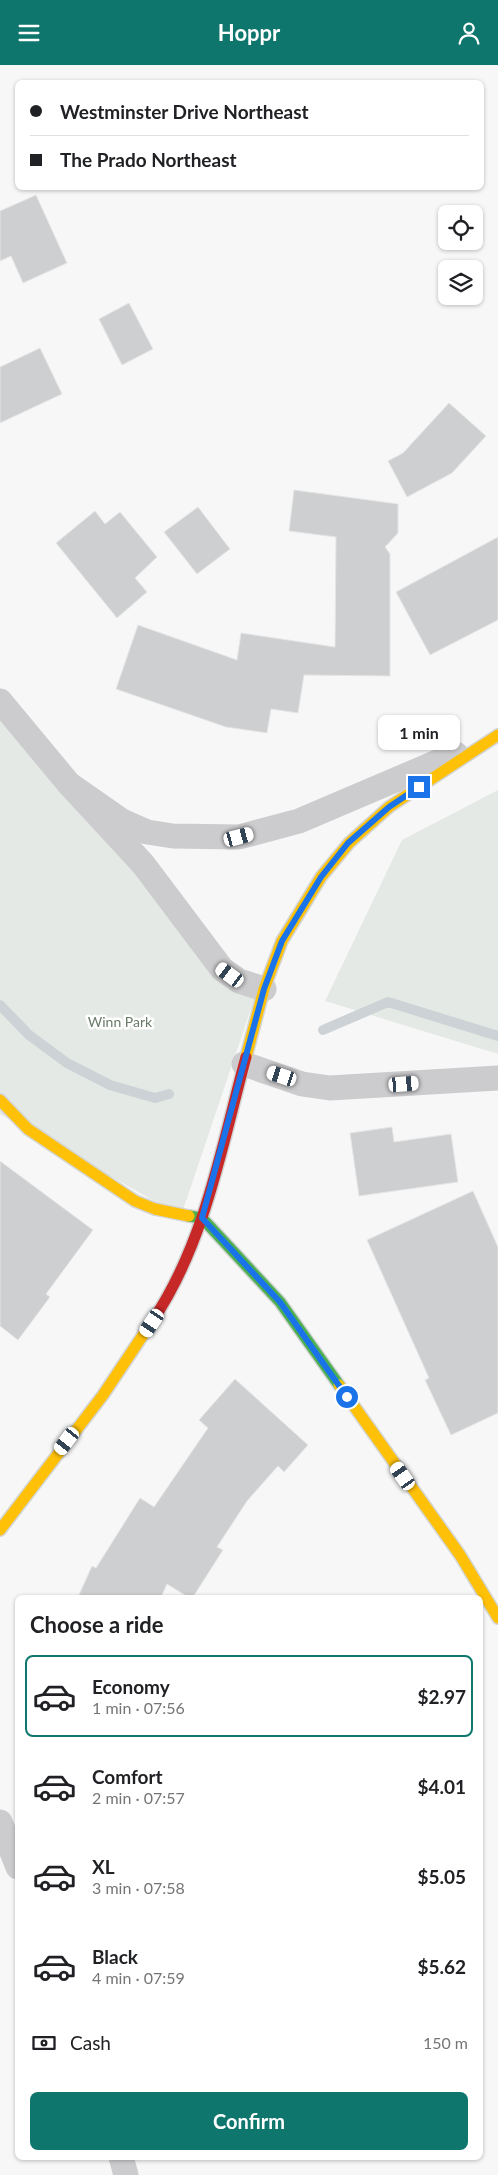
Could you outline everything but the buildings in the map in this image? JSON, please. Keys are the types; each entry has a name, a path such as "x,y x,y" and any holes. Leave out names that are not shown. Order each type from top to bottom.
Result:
{"street":[{"path":"0,701 69,784 143,864 222,969 239,981 264,989"},
{"path":"69,784 122,821 147,832 172,836 239,837 299,821 496,736"},
{"path":"0,1530 103,1395 171,1294 202,1218 264,989 282,941 321,877 348,843 389,807 496,736"},
{"path":"244,1064 302,1084 330,1089 498,1078"},
{"path":"0,1100 28,1129 135,1201 155,1209 202,1218 280,1302 460,1555 498,1617"},
{"path":"0,1822 15,1860"},
{"path":"122,2160 126,2175"}],"green space":[{"name":"Winn Park","path":"0,703 256,994 181,1216 0,1114"},
{"path":"498,790 498,1054 325,1001 402,840"}],"waterway":[{"path":"323,1030 388,1002 498,1036"},
{"path":"0,1005 29,1035 67,1063 110,1085 155,1098 169,1094"}],"traffic: fast":[{"path":"189,1216 202,1218 280,1302 339,1385"}],"traffic: slow":[{"path":"246,1057 264,989 282,941 321,877 349,843 389,807 498,735"},
{"path":"0,1100 28,1129 135,1201 155,1209 189,1216"},
{"path":"0,1530 103,1395 153,1320"},
{"path":"339,1385 460,1555 498,1618"}],"traffic: jam":[{"path":"153,1320 171,1290 199,1226 220,1159 246,1057"}],"route":[{"path":"347,1397 280,1302 202,1218 264,989 282,941 321,877 348,843 389,807 419,787"}]}
